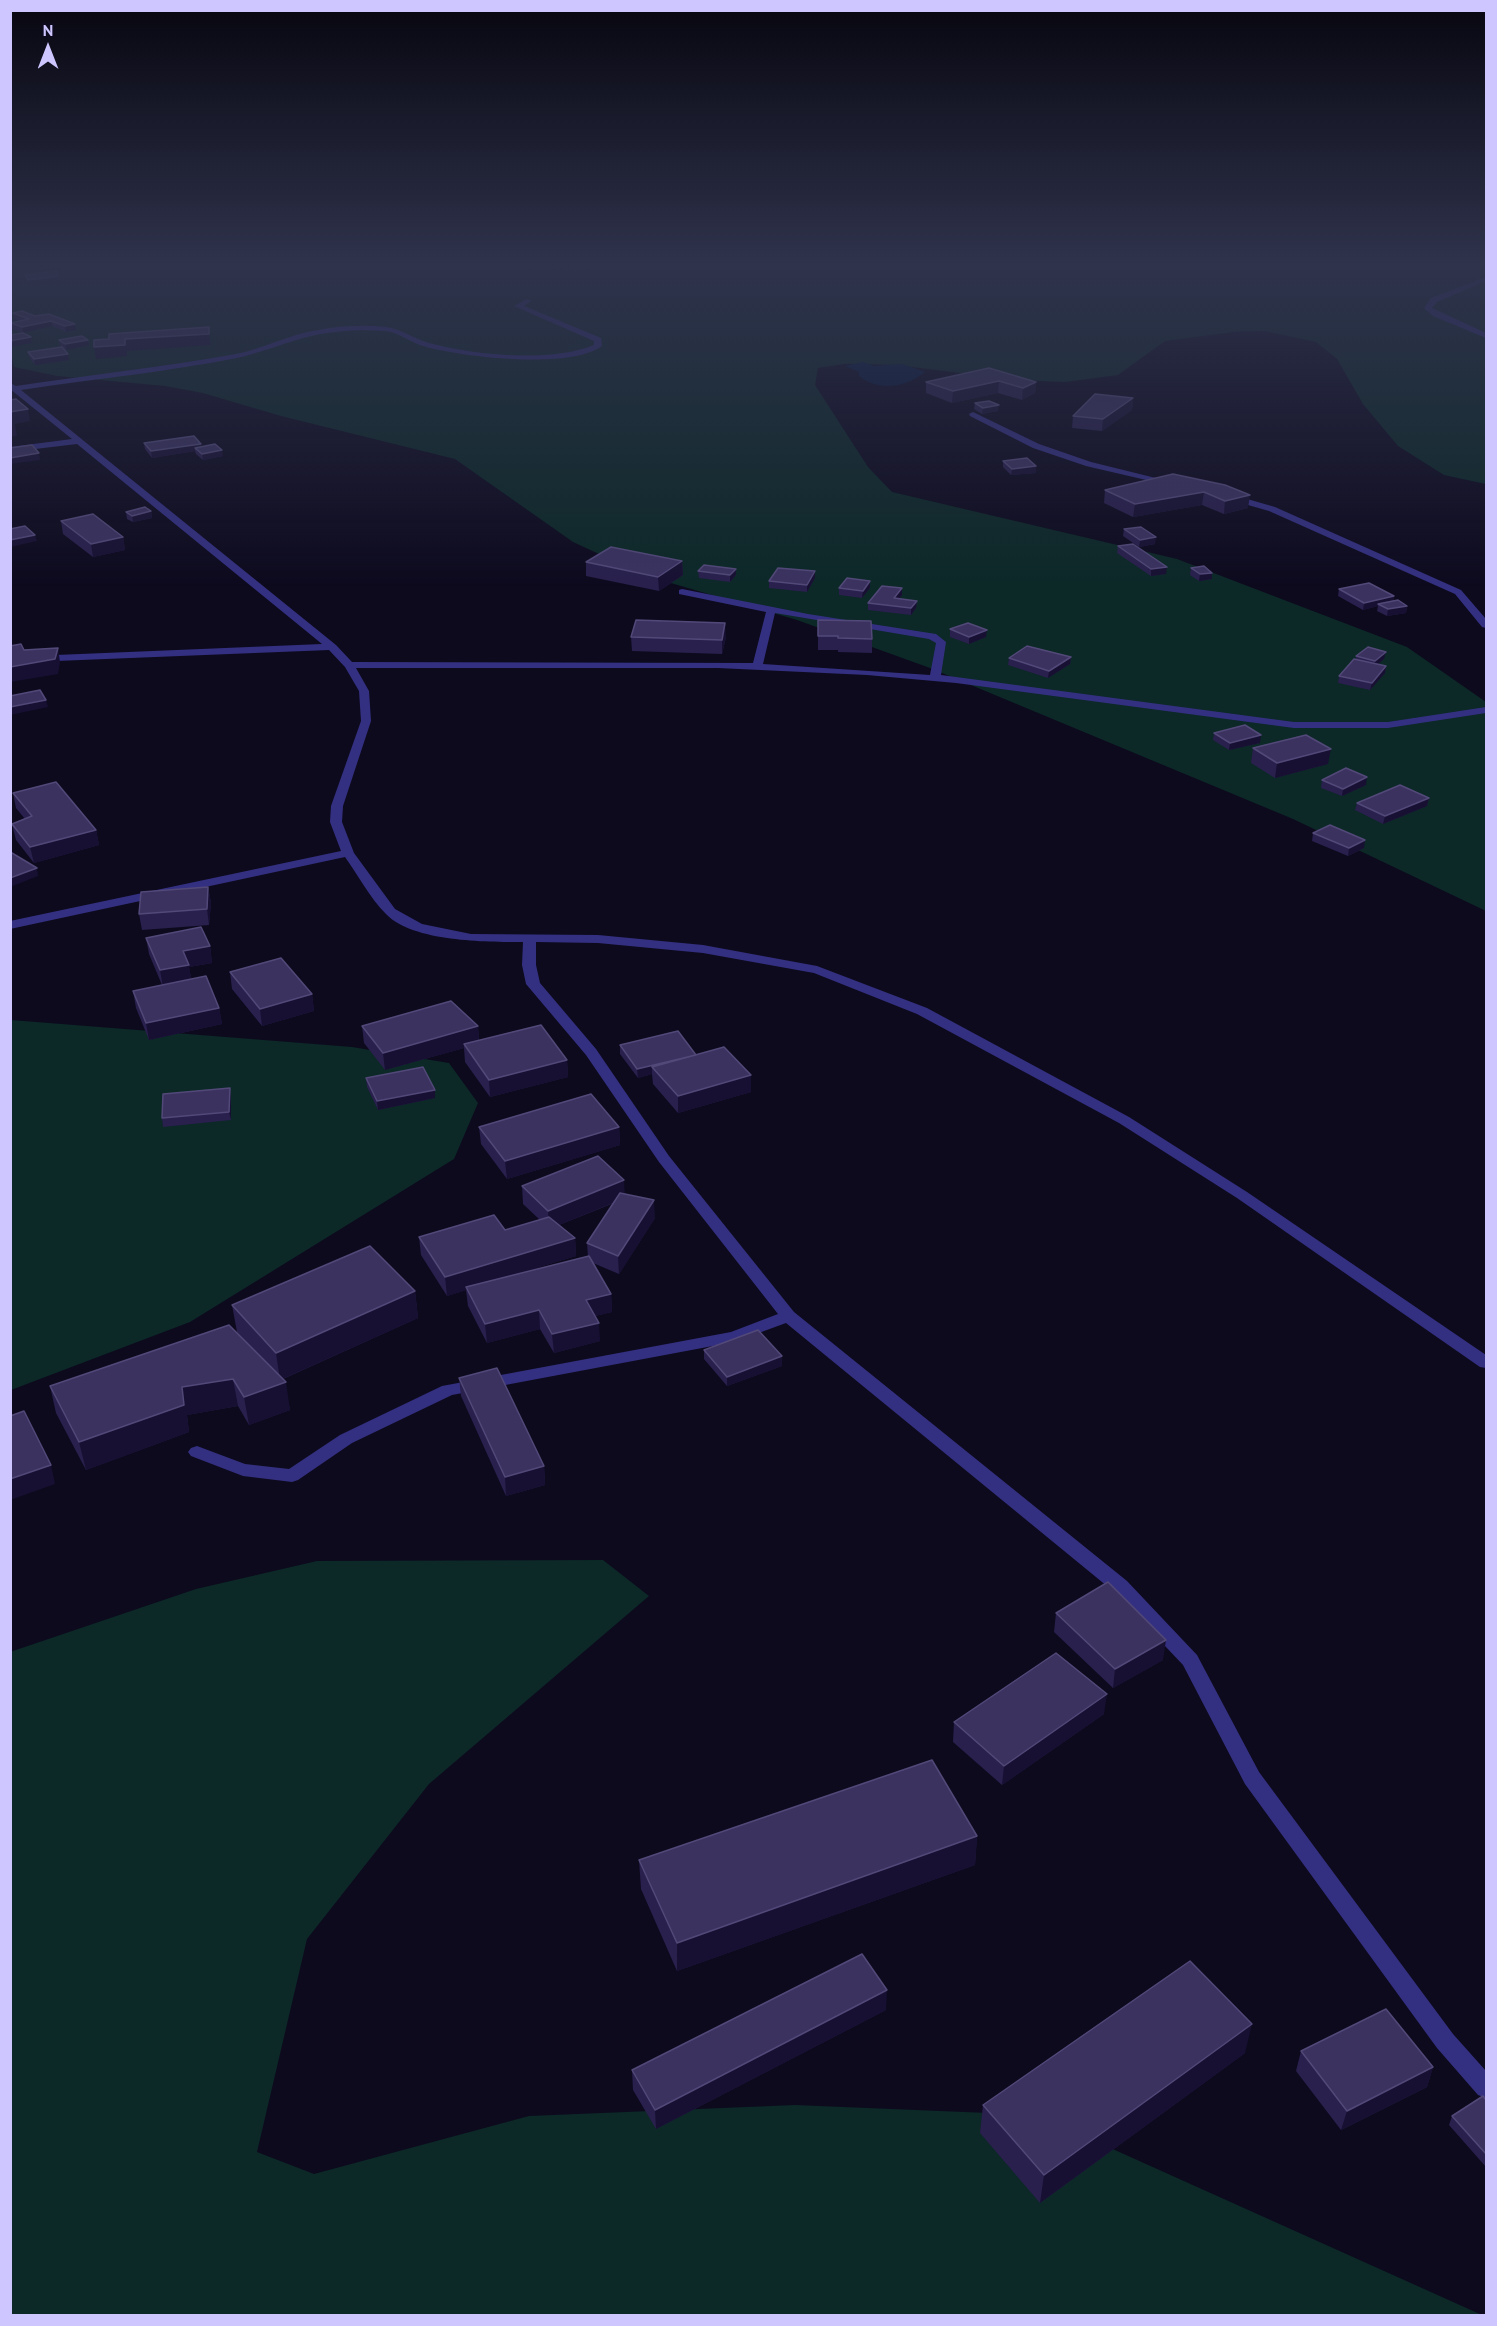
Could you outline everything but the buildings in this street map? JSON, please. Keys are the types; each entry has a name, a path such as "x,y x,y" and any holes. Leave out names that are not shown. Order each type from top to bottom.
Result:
{"street":[{"path":"13,387 125,372"},
{"path":"13,387 332,648 349,665 364,691 366,722 337,806 336,822 348,853 391,912 418,927 471,938 598,939 703,950 817,970 922,1011 1124,1120 1242,1195 1486,1364"},
{"path":"973,414 1036,446 1089,464 1181,484"},
{"path":"10,450 79,441"},
{"path":"1215,492 1272,509 1458,592 1486,626"},
{"path":"682,592 932,636 941,642 935,678"},
{"path":"757,666 771,609"},
{"path":"10,654 56,658 332,648"},
{"path":"349,665 757,666 935,678 1293,725 1388,725 1486,710"},
{"path":"10,925 348,853"},
{"path":"530,938 529,965 533,984 591,1052 664,1159 788,1316 1120,1586 1190,1660 1252,1778 1445,2041 1486,2087"},
{"path":"197,1452 243,1470 292,1476 345,1439 448,1390 734,1337 788,1316"}],"green space":[{"path":"36,372 817,372 815,385 868,467 892,492 1177,559 1407,647 1486,702 1486,911 1293,819 930,668 797,620 647,576 573,542 455,459 281,416 203,393 165,386 57,376"},
{"path":"949,372 1123,372 1118,375 1065,382 1018,380"},
{"path":"1344,372 1486,372 1486,484 1444,475 1398,446 1363,404"},
{"path":"11,1020 352,1047 449,1063 478,1103 454,1159 190,1322 11,1390"},
{"path":"603,1560 649,1596 429,1784 307,1939 257,2152 314,2174 529,2116 795,2105 1037,2115 1482,2315 11,2315 10,1652 196,1589 317,1561"}],"water":[{"path":"859,372 925,372 910,381 884,386 867,381 859,376"}]}
